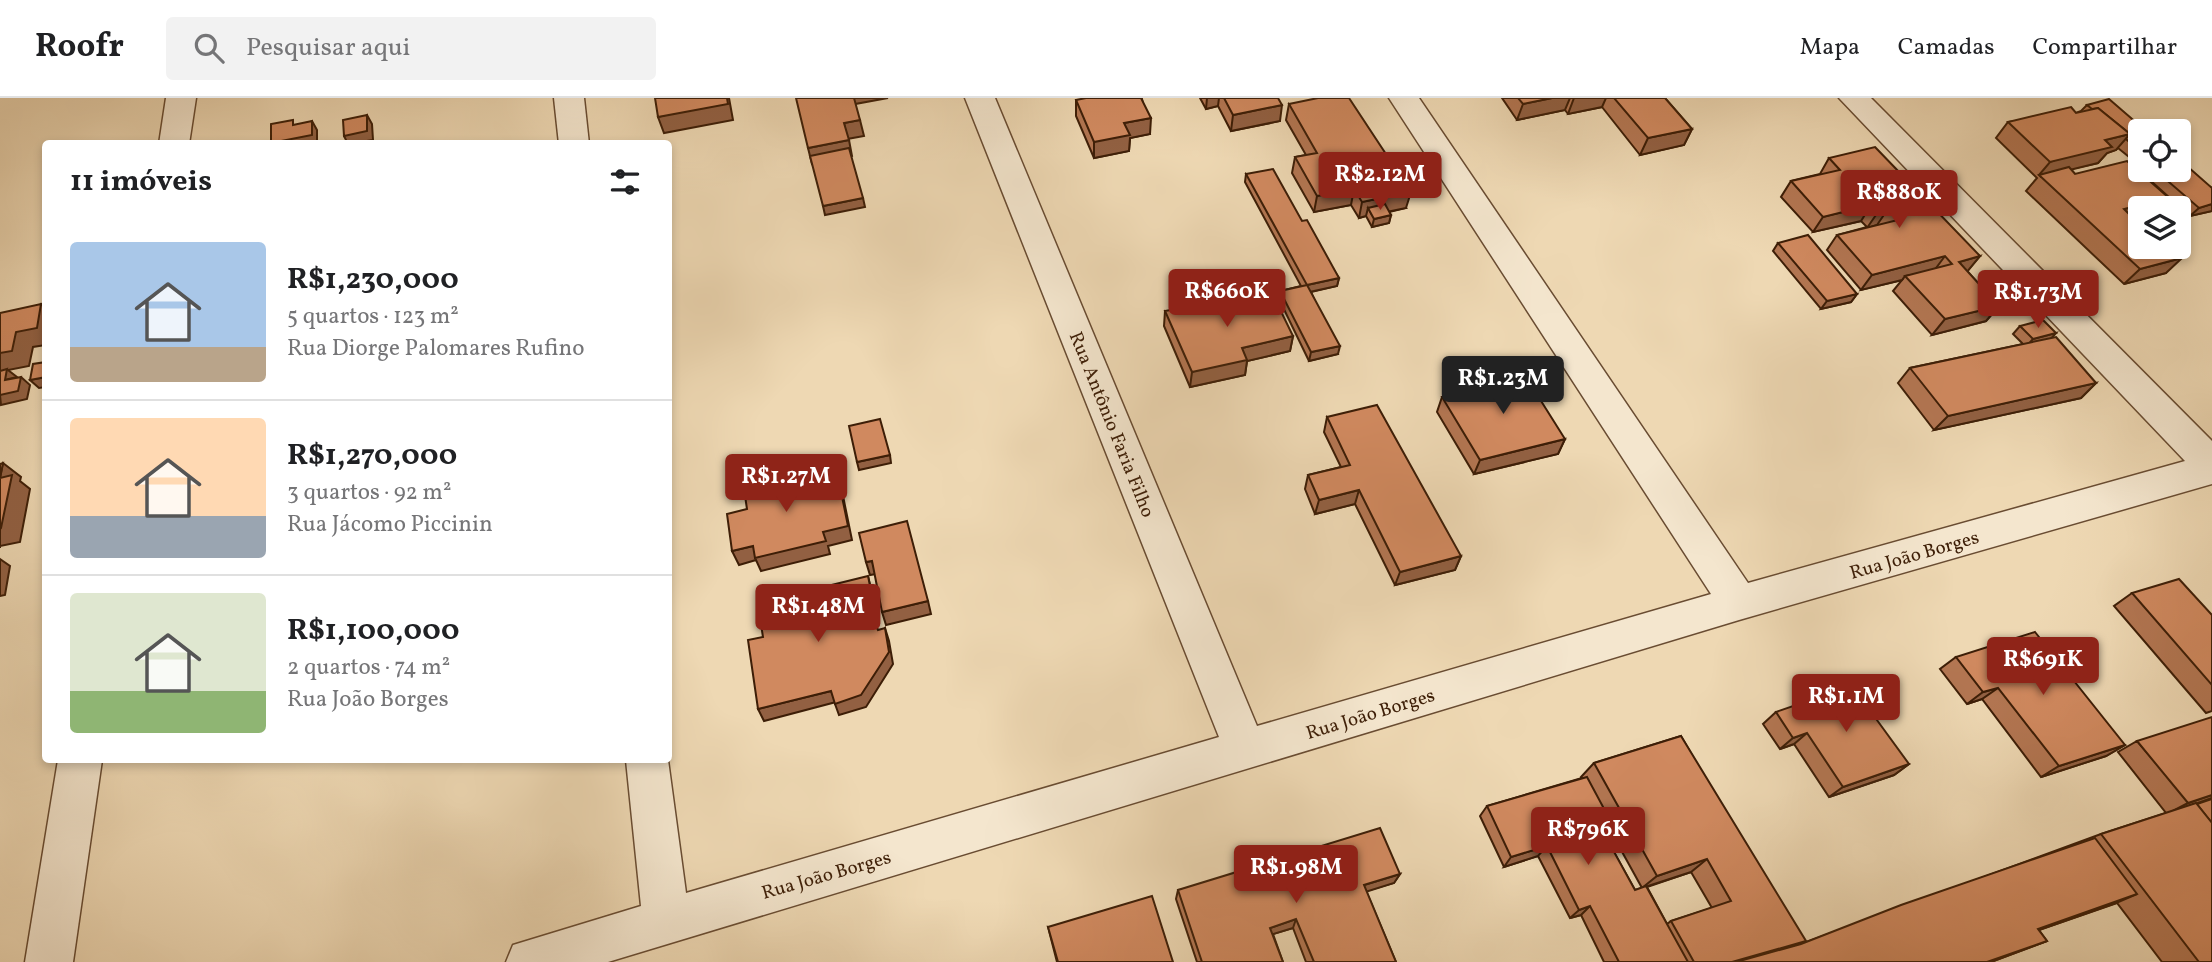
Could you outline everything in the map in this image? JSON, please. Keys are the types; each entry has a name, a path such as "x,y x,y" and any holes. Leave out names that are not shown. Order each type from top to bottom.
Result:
{"street":[{"path":"175,140 181,98"},
{"path":"569,98 574,140"},
{"name":"Rua Antônio Faria Filho","path":"980,98 1246,750"},
{"path":"1404,98 1739,603"},
{"path":"1854,98 2212,467"},
{"name":"Rua João Borges","path":"530,962 1739,603 2212,467"},
{"path":"49,962 80,763"},
{"path":"647,763 666,921"}],"building":[{"path":"655,98 727,98 728,104 658,117"},
{"path":"796,98 854,98 860,120 844,123 849,140 808,148"},
{"path":"1141,98 1151,118 1124,123 1130,135 1094,142 1076,100"},
{"path":"1224,98 1278,98 1282,105 1233,115"},
{"path":"1318,98 1349,98 1411,192 1362,202 1354,189 1317,196 1295,157 1317,153 1289,104"},
{"path":"1518,98 1552,98 1523,104"},
{"path":"1614,98 1665,98 1692,129 1648,138"},
{"path":"2109,99 2132,119 2128,119 2128,132 2098,108 2092,109 2087,105"},
{"path":"2071,107 2076,113 2098,108 2128,134 2105,140 2112,147 2050,162 2008,122"},
{"path":"367,115 367,131 344,136 343,120"},
{"path":"293,120 293,125 312,121 312,135 271,140 271,124"},
{"path":"1875,147 1980,256 1959,262 1999,306 1945,319 1905,276 1952,264 1945,256 1872,275 1837,235 1898,220 1888,209 1878,212 1871,205 1823,217 1791,181 1840,170 1829,158"},
{"path":"849,148 863,198 823,206 810,156"},
{"path":"2127,161 2128,182 2151,182 2167,196 2128,196 2128,208 2124,209 2128,213 2128,258 2039,175 2069,167 2075,174"},
{"path":"1273,169 1302,221 1307,220 1339,278 1307,285 1246,174"},
{"path":"2191,170 2212,188 2212,204 2199,208 2191,201 2191,196 2185,196 2169,182 2191,182"},
{"path":"1385,204 1391,215 1374,219 1368,208"},
{"path":"1808,235 1857,294 1827,301 1778,243"},
{"path":"2129,259 2178,259 2140,269"},
{"path":"1307,285 1340,346 1311,352 1280,291"},
{"path":"1271,291 1293,336 1242,348 1247,360 1192,372 1165,311"},
{"path":"41,304 37,328 16,332 12,351 0,353 0,313"},
{"path":"2043,320 2056,333 2033,339 2020,326"},
{"path":"2056,337 2096,383 1948,416 1910,368"},
{"path":"42,363 42,378 30,380 33,364"},
{"path":"7,369 5,380 21,377 18,391 0,395 0,371"},
{"path":"1521,369 1565,439 1480,460 1442,397 1483,387 1479,380"},
{"path":"1377,405 1461,556 1400,572 1359,490 1319,500 1308,475 1350,465 1327,417"},
{"path":"880,419 890,455 857,462 849,426"},
{"path":"797,470 799,485 838,477 848,526 823,532 826,541 755,558 753,546 732,551 727,514 747,509 743,482"},
{"path":"12,475 0,529 0,478"},
{"path":"907,521 928,601 882,612 872,561 866,562 859,533"},
{"path":"868,576 875,610 869,612 878,630 885,628 889,652 861,695 835,704 831,691 758,709 748,640 763,637 760,618 770,615 767,594 794,587 795,594"},
{"path":"2179,579 2212,615 2212,685 2132,593"},
{"path":"2035,632 2125,745 2059,766 1998,688 1983,692 1956,657"},
{"path":"1860,683 1880,711 1874,716 1909,764 1843,787 1807,733 1793,738 1776,712"},
{"path":"2212,717 2212,795 2188,803 2137,741"},
{"path":"1681,736 1806,941 1732,962 1694,962 1671,921 1731,901 1707,859 1657,876 1594,763"},
{"path":"1587,777 1609,818 1597,821 1635,890 1646,886 1688,962 1619,962 1590,906 1579,910 1547,846 1511,857 1487,806"},
{"path":"2212,799 2212,823 2197,804"},
{"path":"2196,803 2212,823 2212,962 2199,962 2101,834"},
{"path":"1380,828 1400,874 1364,885 1396,962 1314,962 1296,919 1270,928 1283,962 1202,962 1178,890"},
{"path":"2095,838 2137,894 2038,929 2047,941 1987,962 1736,962 1801,944 1901,905"},
{"path":"1152,896 1173,962 1058,962 1048,927"}]}
